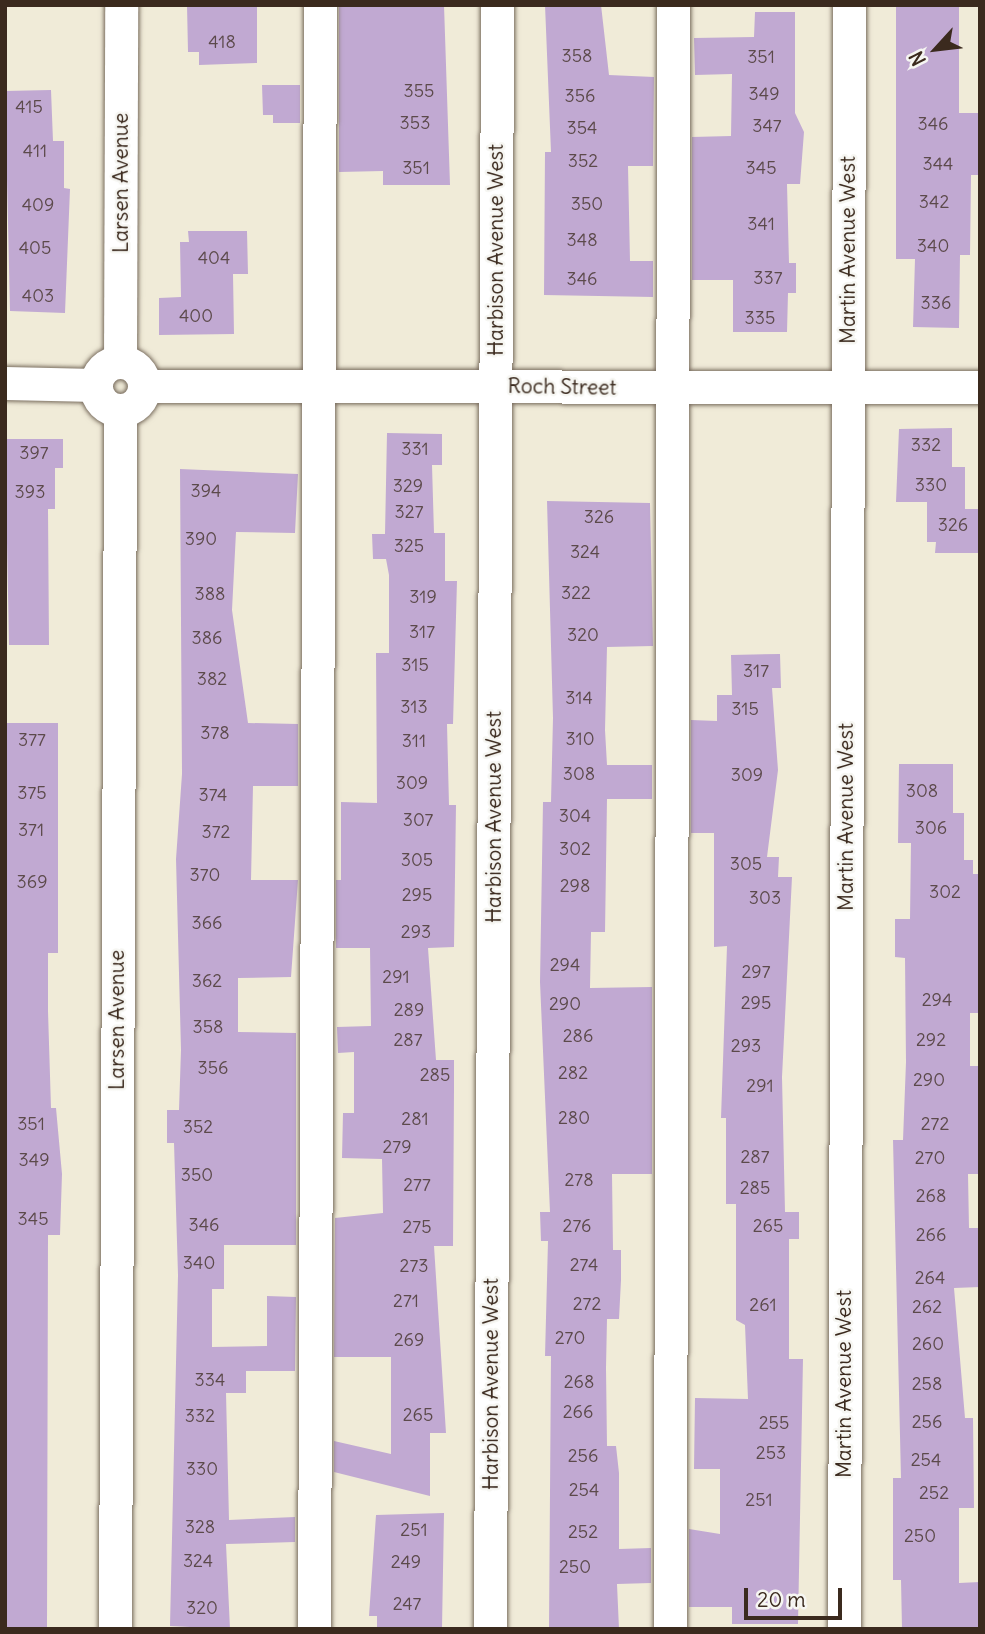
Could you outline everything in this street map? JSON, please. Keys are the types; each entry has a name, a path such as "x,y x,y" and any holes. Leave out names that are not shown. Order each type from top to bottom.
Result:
{"street":[{"name":"Larsen Avenue","path":"120,361 121,5"},
{"path":"314,1629 320,5"},
{"name":"Harbison Avenue West","path":"490,1629 497,5"},
{"path":"670,1629 673,5"},
{"name":"Martin Avenue West","path":"844,1629 849,5"},
{"path":"120,361 139,371 144,386 139,401 120,410 100,401 96,385 105,366 120,361"},
{"path":"5,383 96,385"},
{"name":"Roch Street","path":"144,386 847,390 980,387"},
{"name":"Larsen Avenue","path":"115,1629 120,410"}],"building":[{"path":"187,5 257,5 257,63 199,65 199,52 188,52"},
{"path":"339,5 444,5 450,185 383,185 383,171 339,172"},
{"path":"545,5 601,5 609,75 654,77 653,166 628,166 630,261 653,261 653,297 544,295 545,152 551,152"},
{"path":"896,5 959,5 959,113 980,113 980,175 971,175 970,255 960,255 959,328 913,327 915,259 896,259"},
{"path":"755,12 795,12 795,113 804,132 800,184 787,184 789,263 796,263 796,293 788,293 787,332 733,332 733,280 692,280 692,137 731,136 732,74 695,75 694,38 754,37"},
{"path":"262,85 300,85 300,123 273,123 273,115 263,115"},
{"path":"51,90 53,141 64,141 64,188 70,189 65,313 10,311 5,91"},
{"path":"188,231 247,231 248,274 233,274 234,334 159,335 159,298 181,297 180,242 189,242"},
{"path":"952,428 952,467 965,467 965,509 980,509 980,553 935,553 936,542 927,542 927,502 896,502 899,429"},
{"path":"387,433 442,434 442,465 432,465 434,533 445,533 445,581 457,581 453,724 447,724 449,805 456,805 454,947 428,948 436,1060 454,1060 453,1246 434,1246 446,1433 430,1433 430,1496 334,1472 334,1441 391,1454 391,1357 334,1357 335,1218 383,1213 382,1159 342,1158 343,1113 354,1113 354,1052 338,1053 337,1027 371,1026 370,948 336,948 336,880 341,880 341,802 377,803 376,653 389,653 389,575 386,559 373,559 372,534 385,534"},
{"path":"5,439 63,439 63,468 55,468 55,509 48,509 49,645 9,645"},
{"path":"180,469 298,474 295,533 236,532 232,610 248,723 298,724 298,786 253,786 251,880 298,880 291,977 238,978 238,1032 296,1033 296,1245 224,1245 224,1289 212,1289 212,1347 267,1346 267,1296 296,1297 295,1371 246,1371 246,1393 226,1393 229,1520 295,1517 295,1542 226,1544 230,1629 170,1626 178,1275 174,1143 167,1143 167,1110 179,1110 181,1050 176,859 182,774"},
{"path":"547,501 650,503 653,646 607,647 605,730 607,765 652,765 652,799 607,799 605,932 591,932 590,988 652,987 652,1174 612,1174 613,1250 621,1250 621,1280 619,1319 607,1319 607,1446 616,1446 619,1473 619,1549 651,1548 651,1583 617,1584 619,1629 549,1629 551,1356 545,1356 548,1241 541,1241 540,1212 550,1212 540,982 543,802 551,802 553,718"},
{"path":"780,654 781,688 772,688 778,770 767,857 779,857 778,877 792,877 782,1077 785,1212 799,1212 799,1239 789,1239 789,1359 803,1359 798,1624 732,1624 732,1607 689,1607 689,1529 720,1534 720,1469 694,1469 695,1398 748,1399 745,1325 736,1320 736,1204 726,1204 726,1118 721,1118 727,946 714,947 714,833 691,833 691,720 717,721 717,695 732,695 731,655"},
{"path":"5,723 58,723 58,953 48,953 48,1011 51,1108 56,1108 62,1174 60,1235 48,1235 47,1629 5,1629"},
{"path":"899,764 953,764 953,813 964,813 964,860 973,860 973,874 980,874 980,1013 970,1013 970,1066 980,1066 980,1174 968,1174 969,1228 980,1228 980,1287 954,1288 965,1418 973,1418 974,1508 959,1508 959,1583 980,1582 980,1629 902,1629 901,1580 893,1580 893,1478 901,1478 893,1140 903,1140 906,1062 905,958 895,957 895,919 910,919 911,843 898,843"},
{"path":"444,1513 442,1629 377,1629 377,1616 369,1616 376,1515"}]}
